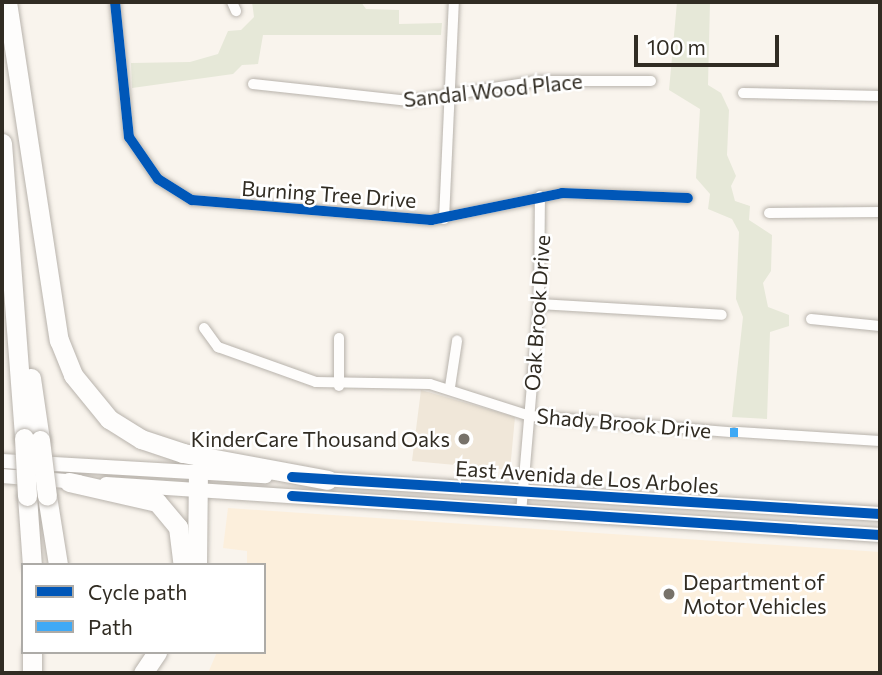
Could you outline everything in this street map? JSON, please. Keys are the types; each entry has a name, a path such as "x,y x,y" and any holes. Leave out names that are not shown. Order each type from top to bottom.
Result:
{"highway":[{"path":"7,2 59,340 73,375 108,419 141,439 183,453 327,480"},
{"path":"2,144 37,496 32,563"},
{"path":"197,563 198,481"},
{"path":"69,482 157,502 178,527 183,563"},
{"path":"37,496 57,563"},
{"path":"32,673 33,654"},
{"path":"143,673 157,654"}],"main road":[{"name":"East Avenida de Los Arboles","path":"2,461 521,513 880,536"},
{"name":"East Avenida de Los Arboles","path":"2,476 69,482 327,480 880,514"}],"street":[{"name":"Burning Tree Drive","path":"115,2 125,125 144,163 173,190 211,205 444,219 540,196 688,198"},
{"path":"444,219 454,2"},
{"name":"Sandal Wood Place","path":"253,84 409,101 538,81 651,81"},
{"path":"743,93 880,96"},
{"name":"Oak Brook Drive","path":"521,513 539,304 540,196"},
{"path":"769,213 880,212"},
{"path":"539,304 722,315"},
{"path":"811,319 880,326"},
{"name":"Shady Brook Drive","path":"204,328 218,347 237,356 339,386 450,387 530,416 880,441"},
{"path":"339,338 339,386"},
{"path":"450,387 457,341"}],"shaded area":[{"name":"KinderCare Thousand Oaks","path":"421,390 515,417 510,470 412,461"},
{"path":"228,508 880,552 880,673 208,673 216,654 266,654 266,563 247,563 247,551 223,548"}],"green space":[{"path":"252,2 361,2 366,9 399,10 399,24 442,23 441,35 263,35 258,64 242,65 233,74 132,88 131,63 190,62 218,54 228,31 241,30 254,17"},
{"path":"677,2 710,2 708,85 721,93 729,110 727,155 736,176 731,186 735,201 750,206 749,220 772,235 771,271 763,283 768,307 789,315 789,326 770,332 767,419 732,417 743,317 736,299 739,232 732,219 708,209 710,194 696,178 700,109 669,90"}],"marked path":[{"path":"730,432 738,432"}],"cycle path":[{"path":"115,2 129,137 158,179 192,200 431,220 562,193 688,198"},
{"path":"292,477 880,514"},
{"path":"292,496 880,535"}],"place":[{"name":"KinderCare Thousand Oaks","path":"464,439"},
{"name":"Department of Motor Vehicles","path":"669,594"}]}
